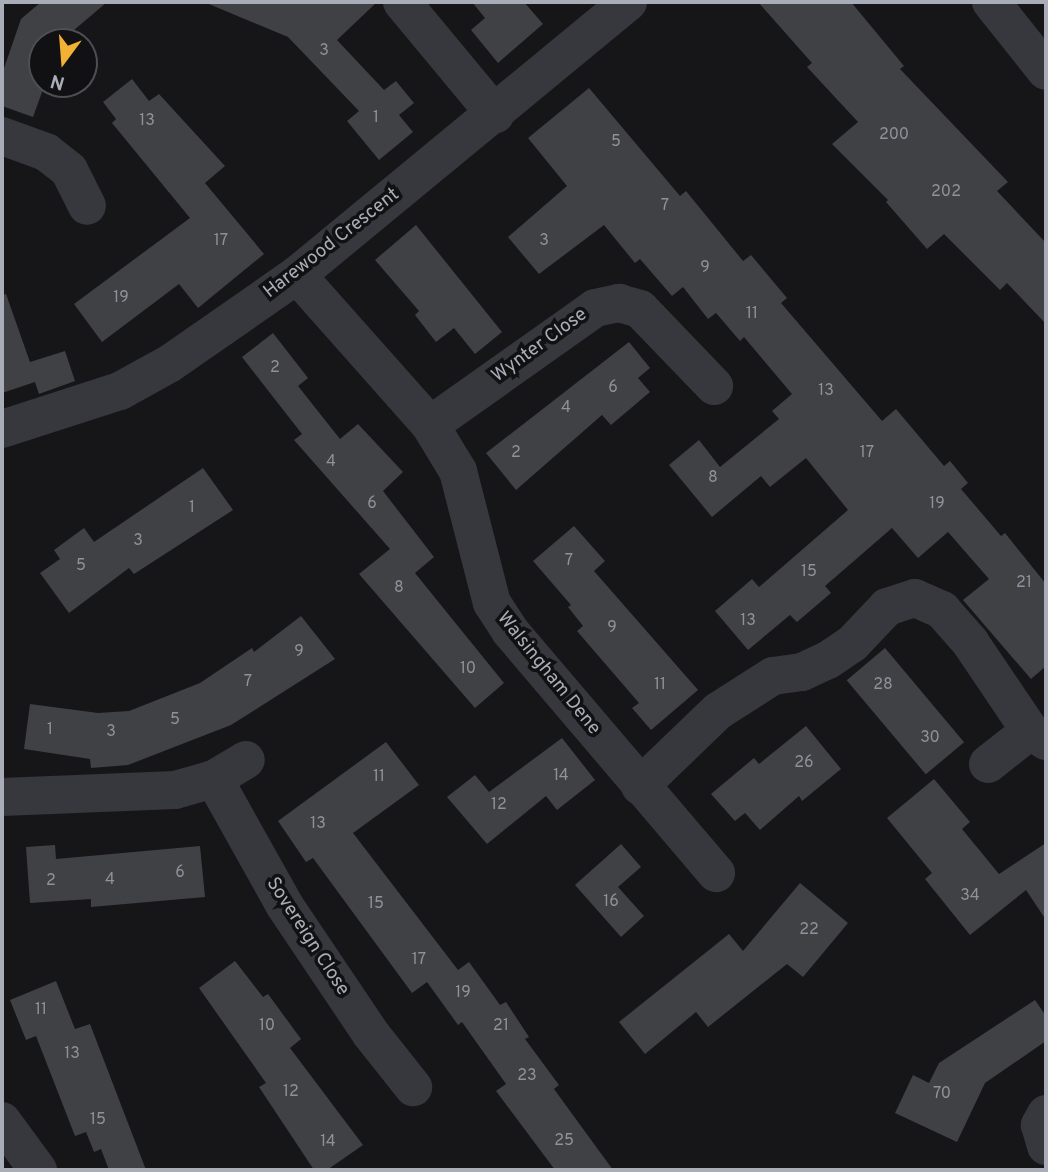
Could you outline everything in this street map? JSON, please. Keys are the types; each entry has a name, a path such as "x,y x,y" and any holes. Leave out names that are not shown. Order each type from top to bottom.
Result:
{"street":[{"path":"402,2 495,114"},
{"name":"Harewood Crescent","path":"2,429 120,391 169,364 297,275 628,2"},
{"path":"991,2 1046,71"},
{"path":"2,136 46,152 69,170 87,206"},
{"name":"Walsingham Dene","path":"297,275 430,425 458,471 492,603 510,631 716,873"},
{"name":"Wynter Close","path":"430,425 595,308 619,303 640,309 714,386"},
{"path":"640,786 718,711 773,676 802,672 828,660 852,644 887,607 915,598 942,610 970,642 1038,736 988,764"},
{"name":"Sovereign Close","path":"2,797 175,790 230,769 285,906 371,1034 413,1087"},
{"path":"1046,1114 1040,1125 1046,1146"},
{"path":"2,1121 38,1170"}],"building":[{"path":"41,2 107,2 76,28 28,28 28,98 40,98 33,117 2,106 2,74 21,19"},
{"path":"204,2 377,2 337,40 384,90 396,81 414,103 399,115 413,132 379,160 347,121 359,111 288,37"},
{"path":"472,2 524,2 543,24 498,63 471,30 485,18"},
{"path":"758,2 851,2 904,66 900,69 1008,182 997,191 1046,243 1046,324 1007,283 1000,290 944,234 927,249 886,202 888,200 832,144 858,122 807,67 812,63"},
{"path":"132,79 149,101 159,94 225,166 205,183 264,254 198,308 179,284 102,342 74,304 190,218 112,123 116,119 103,102"},
{"path":"589,88 680,196 686,191 743,261 751,255 787,298 781,303 882,421 896,409 944,466 950,461 968,483 961,489 1001,536 1005,533 1046,584 1046,666 1031,679 963,600 989,579 948,532 918,558 892,528 825,586 831,593 797,622 790,615 748,650 715,611 752,579 759,587 848,510 806,458 770,487 761,476 712,517 669,465 699,440 720,467 779,419 772,411 792,394 744,337 740,341 716,313 708,319 683,287 672,296 640,259 635,263 604,225 539,274 508,237 567,186 528,138"},
{"path":"416,225 502,332 475,354 454,328 436,342 415,315 419,311 375,260"},
{"path":"6,294 30,362 65,351 75,381 39,394 35,382 2,393 2,295"},
{"path":"273,333 308,378 298,386 340,439 358,424 403,472 383,491 434,557 415,573 504,683 475,708 359,574 390,549 294,440 302,434 242,357"},
{"path":"629,342 650,368 638,378 650,392 611,425 602,415 516,490 486,453"},
{"path":"203,468 233,510 134,574 129,568 69,613 40,573 60,559 54,550 84,528 94,542"},
{"path":"574,526 605,561 594,571 698,690 651,730 632,708 639,703 577,631 583,626 568,607 571,605 533,561"},
{"path":"301,616 335,659 231,725 128,765 91,768 90,759 24,749 30,704 98,713 129,711 200,683 252,648 254,652"},
{"path":"885,648 964,742 926,774 847,680"},
{"path":"806,726 841,769 802,801 799,796 760,830 745,813 735,821 711,794 754,758 759,764"},
{"path":"562,738 595,780 557,810 546,796 487,844 447,797 475,775 489,792"},
{"path":"386,742 419,785 353,833 458,970 469,962 500,1005 506,1002 529,1037 525,1039 559,1085 554,1089 613,1170 555,1170 496,1091 506,1084 462,1022 458,1025 427,982 412,993 313,858 306,862 278,821"},
{"path":"934,779 970,822 962,829 999,874 1046,843 1046,920 1026,890 970,935 925,879 932,873 887,818"},
{"path":"621,844 641,867 618,887 644,916 621,937 575,885"},
{"path":"55,845 56,859 200,846 205,897 91,907 91,899 30,903 26,847"},
{"path":"800,883 848,923 803,977 787,964 708,1027 696,1012 645,1054 619,1022 729,934 743,951"},
{"path":"235,961 263,997 268,994 301,1039 290,1048 363,1145 327,1170 314,1170 259,1087 266,1083 199,988"},
{"path":"56,981 75,1029 90,1024 146,1170 109,1170 101,1149 94,1152 86,1132 75,1136 36,1036 26,1040 10,1000"},
{"path":"1035,1000 1046,1016 1046,1041 985,1083 957,1142 895,1113 913,1075 929,1083 939,1063"}]}
